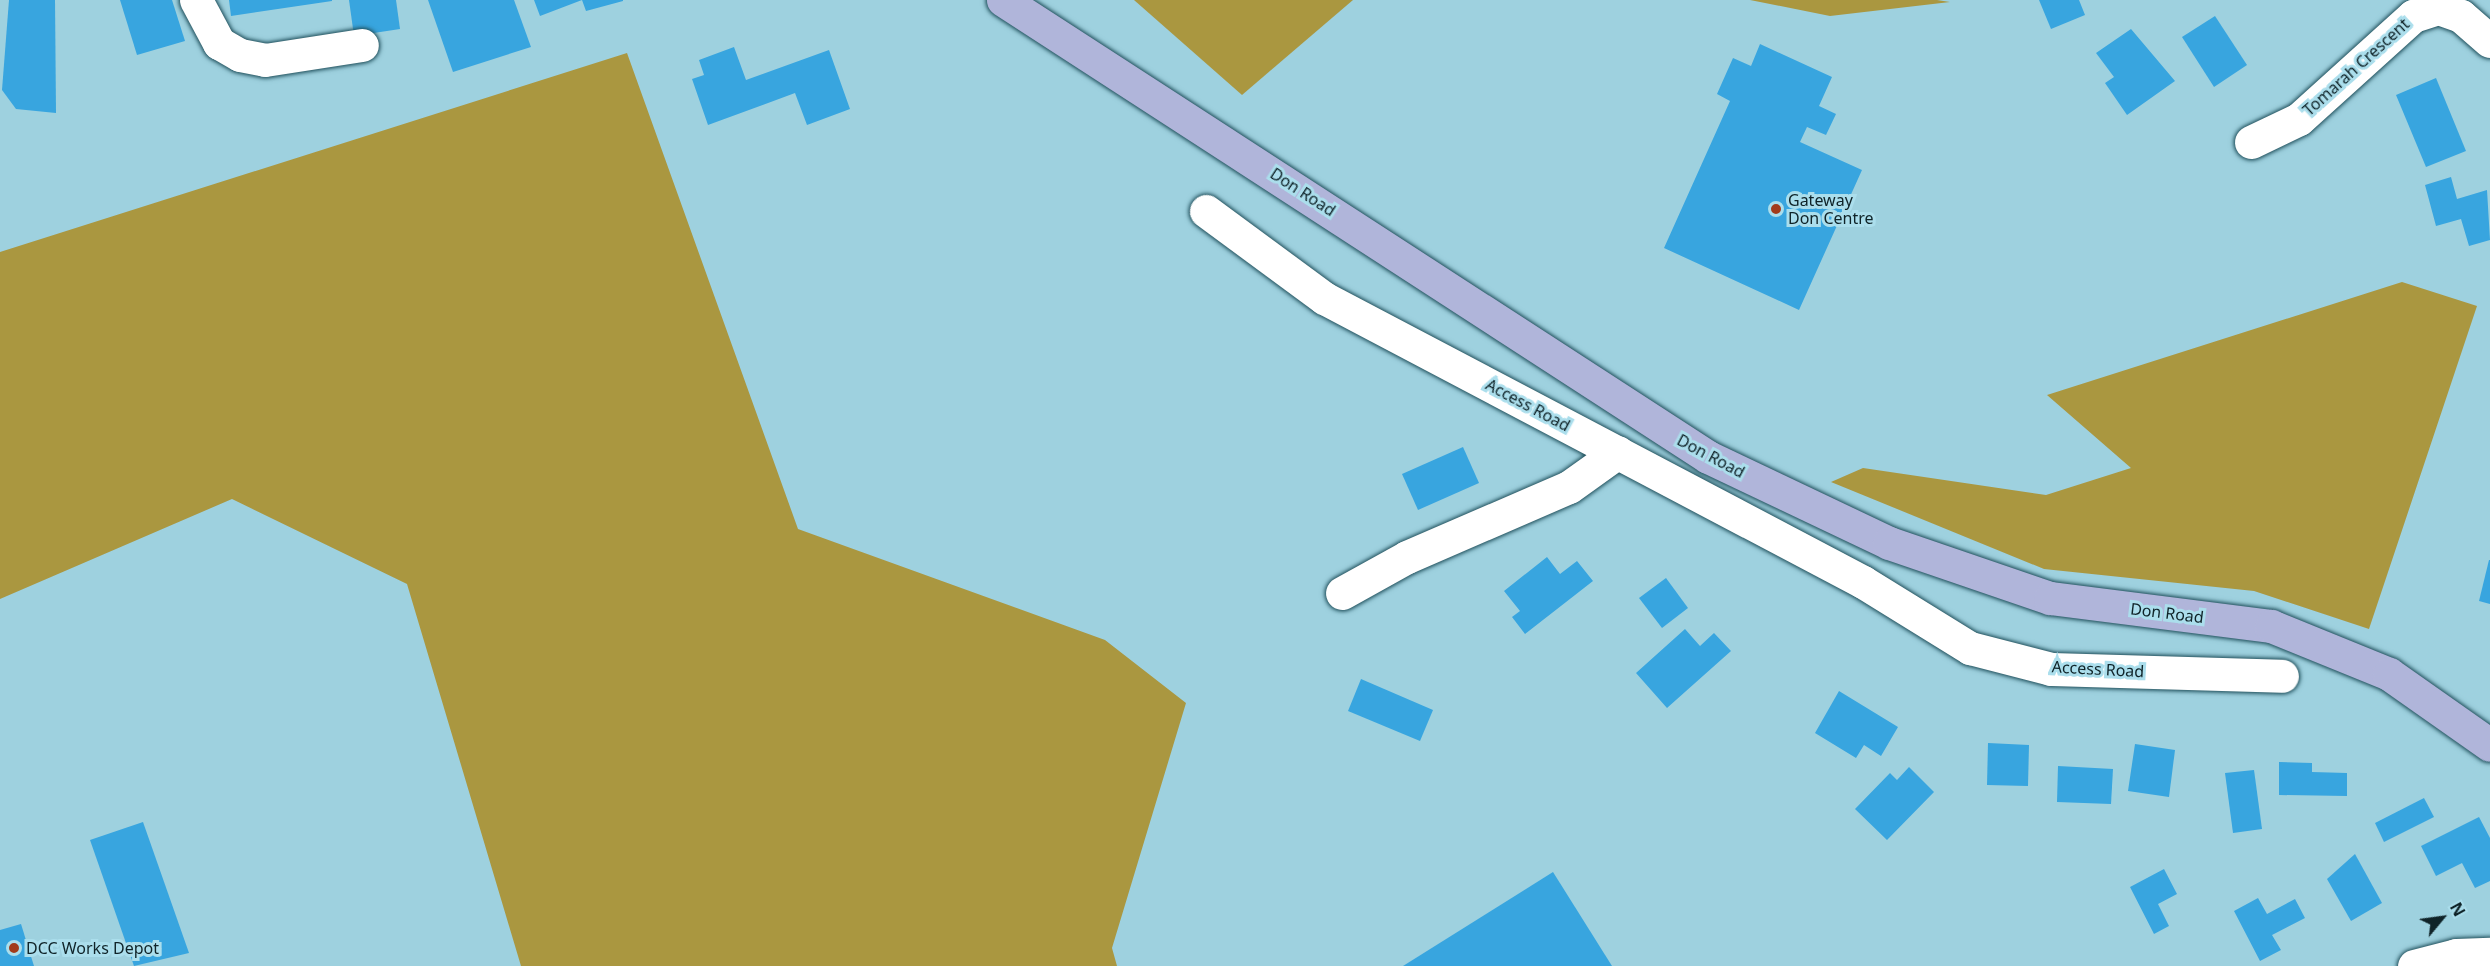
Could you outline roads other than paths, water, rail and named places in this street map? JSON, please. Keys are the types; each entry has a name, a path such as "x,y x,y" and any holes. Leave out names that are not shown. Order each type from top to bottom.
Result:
{"main road":[{"name":"Don Road","path":"1003,0 1307,193 1584,381 1708,457 1889,543 2050,597 2271,626 2389,674 2490,745"}],"street":[{"path":"196,0 219,43 240,55 265,60 362,45"},
{"name":"Tomarah Crescent","path":"2251,142 2299,119 2413,16 2438,8 2462,16 2490,40"},
{"name":"Access Road","path":"1206,211 1324,298 1863,582 1970,648 2050,669 2282,676"},
{"path":"1342,593 1407,557 1569,487 1618,452"},
{"path":"1863,582 1889,543"},
{"path":"2414,966 2456,955 2490,954"}],"place":[{"name":"Gateway Don Centre","path":"1776,209"},
{"name":"DCC Works Depot","path":"14,948"}]}
